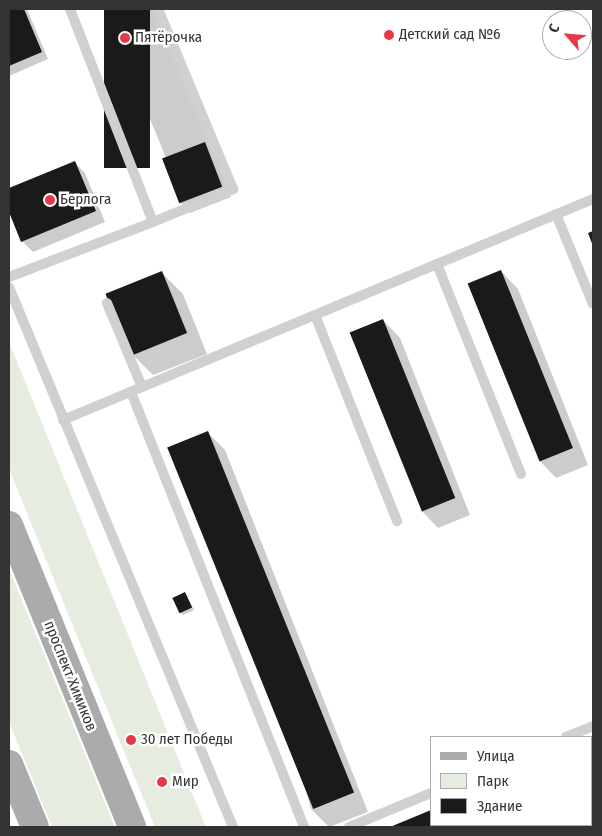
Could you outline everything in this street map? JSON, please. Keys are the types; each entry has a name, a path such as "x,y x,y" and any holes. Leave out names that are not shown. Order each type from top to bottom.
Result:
{"main road":[{"name":"проспект Химиков","path":"9,526 132,827"},
{"path":"9,764 35,827"}],"lane":[{"path":"70,9 153,222"},
{"path":"9,277 233,189 158,9"},
{"path":"63,420 593,199"},
{"path":"556,214 593,304"},
{"path":"437,264 521,474"},
{"path":"9,287 233,827"},
{"path":"107,303 142,387"},
{"path":"315,315 396,521"},
{"path":"131,392 304,827"},
{"path":"568,736 593,726"},
{"path":"349,827 430,793"}],"green space":[{"path":"9,342 206,827 155,827 9,469"},
{"path":"9,569 115,827 52,827 9,722"}],"building":[{"path":"9,9 24,9 42,52 9,66"},
{"path":"104,9 150,9 150,168 104,168"},
{"path":"205,142 222,187 179,203 162,158"},
{"name":"Берлога","path":"75,161 96,211 21,242 9,212 9,188"},
{"path":"593,231 593,246 588,233"},
{"path":"501,270 573,448 540,462 468,283"},
{"path":"162,271 187,333 131,356 105,294"},
{"path":"383,319 455,498 422,511 350,332"},
{"path":"208,431 354,793 313,809 167,447"},
{"path":"185,592 192,607 179,613 172,598"},
{"path":"430,810 430,826 484,826 481,827 390,827"}],"place":[{"name":"Детский сад №6","path":"389,35"},
{"name":"Пятёрочка","path":"125,38"},
{"name":"Берлога","path":"50,200"},
{"name":"30 лет Победы","path":"131,740"},
{"name":"Мир","path":"162,782"}]}
